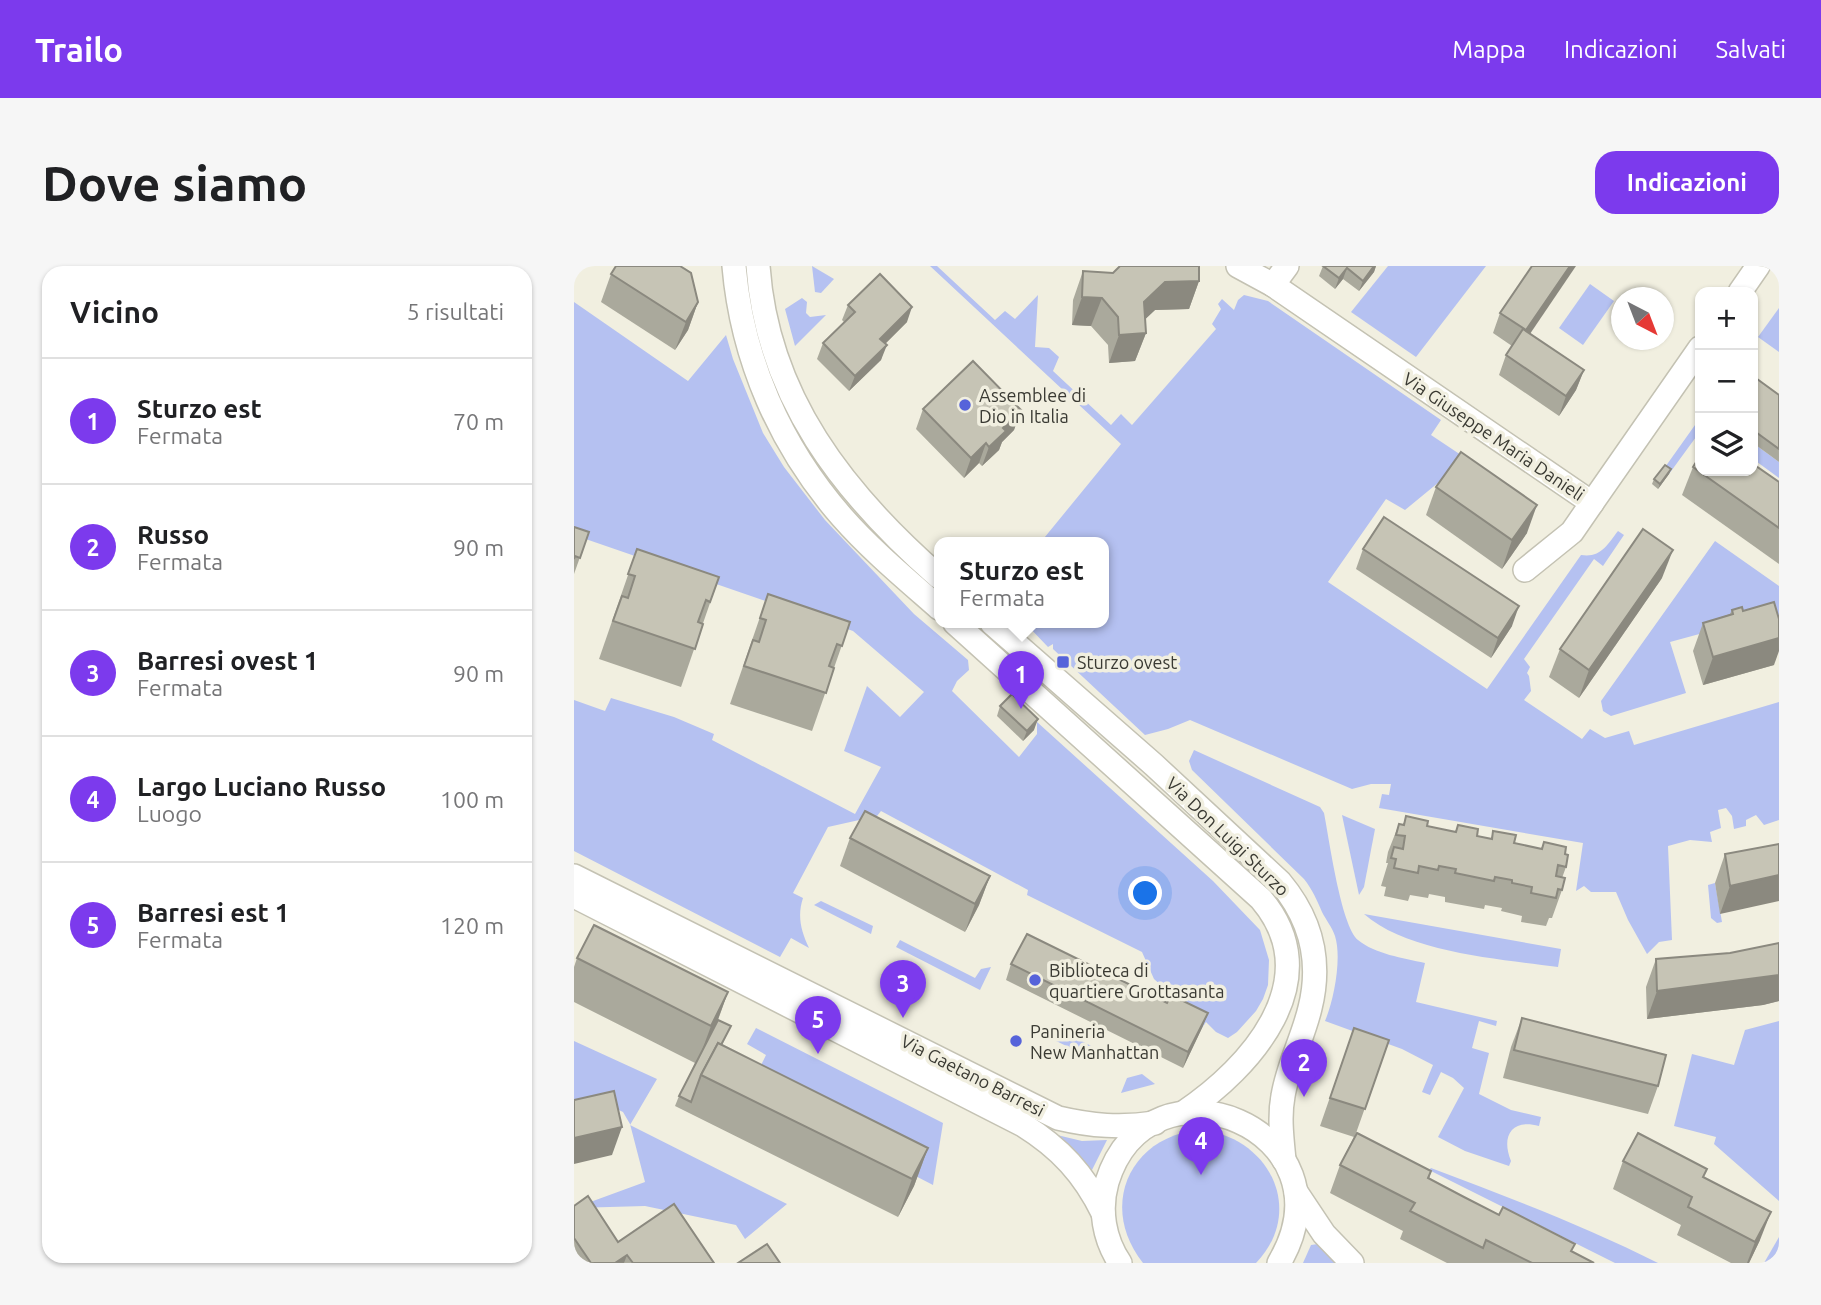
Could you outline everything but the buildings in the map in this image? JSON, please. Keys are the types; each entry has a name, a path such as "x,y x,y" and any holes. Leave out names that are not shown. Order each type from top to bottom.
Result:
{"street":[{"path":"734,266 745,335 759,380 792,449 841,517 934,604"},
{"path":"758,266 769,333 794,401 809,430 861,502 934,573"},
{"name":"Via Giuseppe Maria Danieli","path":"1238,266 1273,285 1592,503 1699,350"},
{"path":"1273,285 1287,266"},
{"path":"1743,287 1758,266"},
{"path":"1525,570 1572,531 1592,503"},
{"name":"Via Don Luigi Sturzo","path":"962,628 1261,899 1274,915 1284,938 1287,956 1285,992 1279,1010 1263,1037 1235,1070 1206,1097 1183,1113"},
{"name":"Via Don Luigi Sturzo","path":"998,628 1154,765 1280,882 1304,917 1314,951 1314,981 1310,1008 1283,1097 1281,1132 1284,1160"},
{"name":"Via Gaetano Barresi","path":"574,876 1058,1118 1087,1125 1115,1127 1155,1123"},
{"name":"Via Gaetano Barresi","path":"574,897 1023,1125 1051,1144 1068,1160 1091,1189 1102,1213"},
{"path":"1114,1260 1102,1213 1107,1181 1122,1151 1137,1135 1155,1123 1183,1113 1203,1112 1223,1114 1241,1121 1273,1144 1284,1160 1295,1189 1324,1234 1352,1263"},
{"path":"1279,1263 1289,1248 1294,1228 1297,1209 1295,1189"}],"shaded area":[{"path":"812,266 834,279 821,293 815,292"},
{"path":"930,266 937,266 995,320 1005,311 1015,319 1038,295 1035,347 1049,348 1059,357 1053,371 1111,425 1121,414 1132,425 1216,329 1212,324 1221,309 1218,304 1222,299 1234,310 1238,300 1244,295 1268,301 1441,420 1431,435 1467,459 1405,510 1386,499 1328,582 1487,689 1581,555 1599,552 1618,531 1624,535 1603,566 1594,559 1524,659 1530,667 1527,673 1531,691 1524,700 1582,739 1590,729 1605,738 1629,731 1634,745 1779,702 1779,820 1764,825 1756,815 1746,820 1746,826 1734,829 1732,816 1726,808 1718,810 1721,828 1710,832 1712,842 1690,840 1668,846 1672,940 1659,942 1647,954 1616,892 1591,892 1584,886 1576,891 1583,843 1379,808 1382,794 1389,795 1391,784 1371,784 1352,789 1190,720 1145,735 1053,649 1053,644 1048,647 1030,628 1109,628 1109,537 1045,537 1121,444"},
{"path":"1388,266 1486,266 1416,357 1351,312"},
{"path":"1590,284 1611,299 1611,305 1583,345 1559,328"},
{"path":"802,298 807,302 806,313 810,317 826,315 795,346 785,309"},
{"path":"574,302 688,381 726,335 763,433 784,467 825,520 914,614 968,660 969,670 957,681 952,691 1019,757 1037,734 1037,722 1213,881 1260,930 1269,960 1268,985 1256,1011 1237,1032 1228,1038 1216,1032 1206,1022 1202,1028 1173,1014 1183,995 1164,988 1154,979 1142,952 1027,895 1028,890 881,811 877,816 828,827 793,893 803,898 801,923 809,948 791,938 780,957 574,851 574,700 605,711 611,698 674,717 714,734 712,740 855,814 881,767 844,751 867,686 900,717 924,692 853,631 574,535"},
{"path":"1779,308 1779,352 1758,337"},
{"path":"1695,425 1695,438 1669,474 1663,470"},
{"path":"1758,447 1779,462 1779,478 1758,463"},
{"path":"1715,541 1779,586 1779,629 1773,614 1670,642 1686,693 1611,716 1603,711 1601,701"},
{"path":"1194,750 1320,807 1324,813 1346,918 1358,940 1381,952 1425,963 1416,1002 1497,1021 1496,1026 1479,1021 1472,1048 1489,1053 1479,1094 1511,1110 1541,1117 1539,1126 1521,1125 1511,1132 1507,1144 1511,1161 1509,1166 1465,1151 1438,1137 1464,1088 1453,1078 1441,1072 1430,1095 1422,1092 1433,1065 1402,1049 1325,1021 1334,991 1337,967 1335,936 1304,879 1192,770 1189,761"},
{"path":"1342,815 1375,829 1364,887 1359,895"},
{"path":"1715,883 1722,922 1717,923 1711,918 1708,885"},
{"path":"821,901 873,926 871,934 814,905"},
{"path":"1364,914 1561,949 1558,967 1483,957 1430,946 1405,938"},
{"path":"900,940 975,978 981,969 991,967 980,990 896,947"},
{"path":"1779,1021 1779,1201 1714,1144 1716,1137 1674,1126 1692,1054 1734,1065 1745,1030"},
{"path":"1054,1027 1105,1053 1107,1059 1099,1062 1050,1038 1048,1033"},
{"path":"756,1028 943,1123 933,1185 749,1090 766,1055 747,1044"},
{"path":"574,1041 657,1079 630,1125 623,1112 598,1100 574,1104"},
{"path":"1142,1074 1155,1084 1121,1093 1127,1078"},
{"path":"630,1125 787,1204 745,1239 736,1225 645,1206 574,1208 645,1182"},
{"path":"1199,1130 1223,1135 1244,1145 1261,1160 1272,1178 1279,1199 1278,1221 1271,1242 1256,1263 1143,1263 1130,1242 1123,1220 1123,1199 1128,1178 1138,1161 1154,1146 1174,1135"},
{"path":"1057,1135 1082,1141 1107,1140 1091,1172"},
{"path":"1431,1168 1574,1224 1658,1263 1615,1263 1429,1170"},
{"path":"1779,1237 1779,1263 1764,1263"},
{"path":"1318,1244 1337,1263 1303,1263 1311,1245"}],"place":[{"name":"Assemblee di Dio in Italia","path":"965,405"},
{"name":"Sturzo ovest","path":"1063,662"},
{"name":"Sturzo est","path":"1021,709"},
{"name":"Biblioteca di quartiere Grottasanta","path":"1035,980"},
{"name":"Barresi ovest 1","path":"903,1018"},
{"name":"Panineria New Manhattan","path":"1016,1041"},
{"name":"Barresi est 1","path":"818,1054"},
{"name":"Russo","path":"1304,1097"},
{"name":"Largo Luciano Russo","path":"1201,1175"}]}
